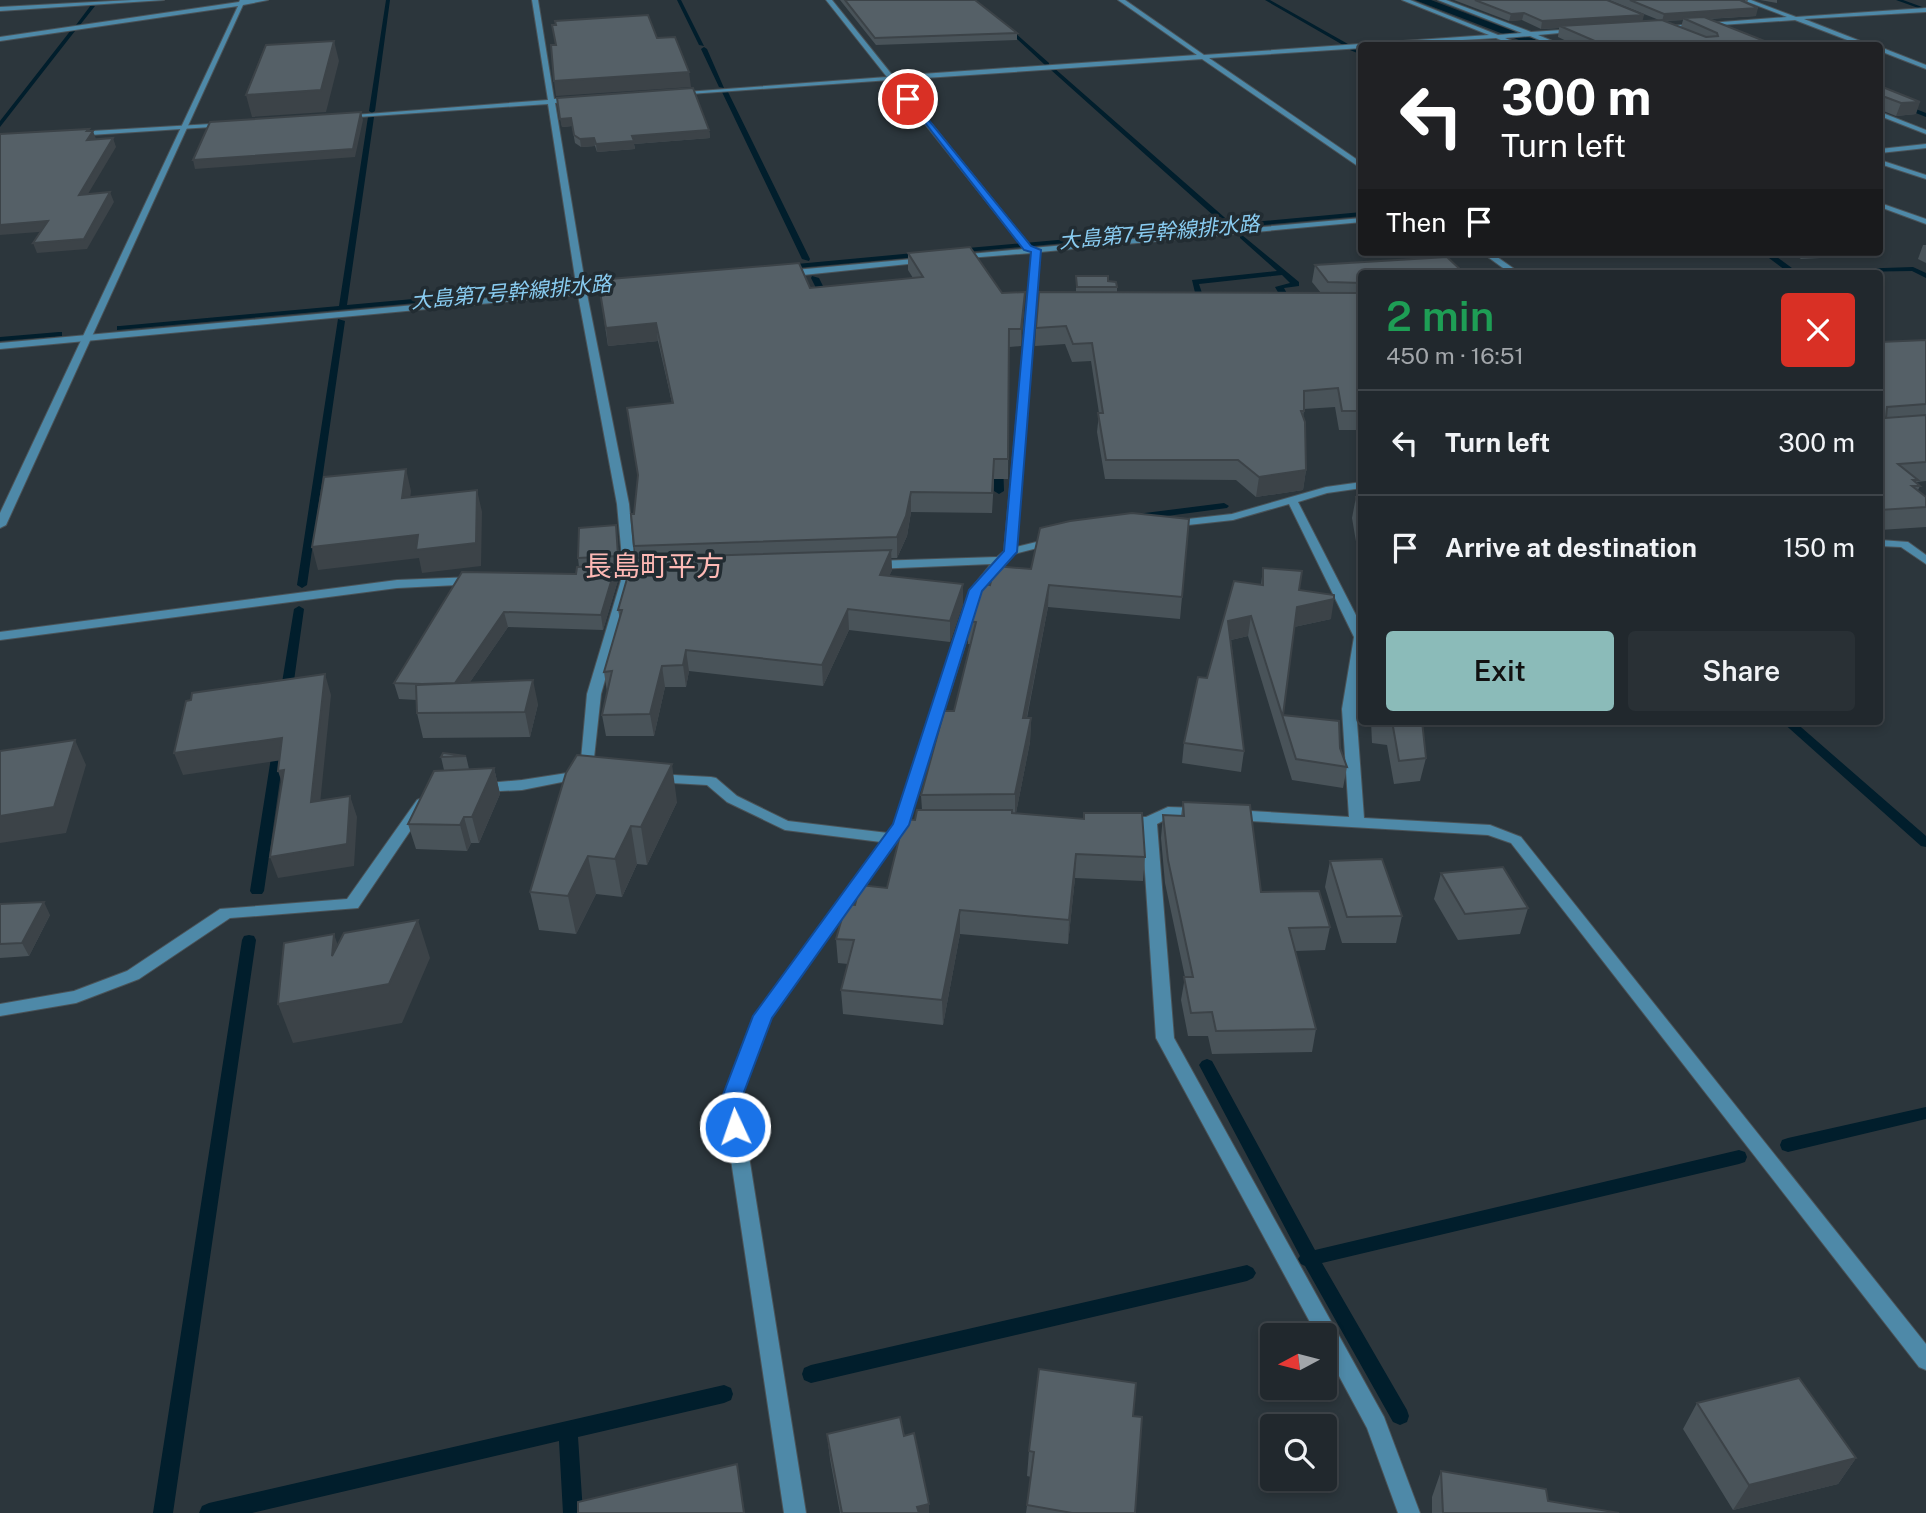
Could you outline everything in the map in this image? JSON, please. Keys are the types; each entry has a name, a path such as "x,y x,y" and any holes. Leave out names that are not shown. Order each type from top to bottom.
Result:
{"street":[{"path":"0,9 160,0"},
{"path":"0,39 265,0"},
{"path":"469,788 522,785 594,774 594,694 629,573 623,503 581,288 535,0"},
{"path":"795,1513 731,1100 763,1016 902,830 976,590 1005,556 1032,302 1029,248 829,0"},
{"path":"1121,0 1358,164"},
{"path":"1405,0 1512,42"},
{"path":"1441,0 1550,42"},
{"path":"1746,0 1859,42"},
{"path":"0,525 242,2"},
{"path":"1663,27 1926,10"},
{"path":"1651,25 1686,36"},
{"path":"1413,42 1584,31"},
{"path":"660,94 1358,46"},
{"path":"1883,50 1926,67"},
{"path":"334,116 578,100"},
{"path":"1883,115 1926,132"},
{"path":"66,135 239,123"},
{"path":"1883,151 1926,146"},
{"path":"1883,163 1926,177"},
{"path":"1883,172 1898,170"},
{"path":"1883,206 1926,222"},
{"path":"948,258 1029,248 1358,220"},
{"path":"1491,256 1512,270"},
{"path":"772,275 935,260"},
{"path":"0,346 581,288 622,289"},
{"path":"1032,302 1045,302"},
{"path":"1164,525 1233,517 1326,489 1358,485"},
{"path":"1293,500 1358,631"},
{"path":"860,565 1005,556 1068,537"},
{"path":"1883,543 1904,544 1926,559"},
{"path":"588,575 656,572"},
{"path":"0,636 397,584 492,580"},
{"path":"1357,822 1349,709 1358,655"},
{"path":"642,777 711,781 732,799 785,825 902,830"},
{"path":"0,1010 76,997 133,975 226,913 352,904 430,790"},
{"path":"1109,823 1149,822 1168,812 1490,830 1516,840 1926,1360"},
{"path":"1149,822 1165,1038 1376,1424 1409,1513"}],"water":[{"path":"1415,0 1431,0 1542,42 1524,42"}],"building":[{"path":"845,0 975,0 1017,33 875,38"},
{"path":"1475,0 1607,0 1644,15 1542,21 1524,13 1511,14"},
{"path":"1630,0 1740,0 1758,8 1664,14"},
{"path":"648,15 657,38 675,37 689,72 554,81 551,45 556,45 552,25 556,25 555,21"},
{"path":"1704,17 1767,42 1597,42 1560,26 1662,20 1706,37 1718,36 1717,33 1683,18"},
{"path":"334,41 321,90 246,95 266,45"},
{"path":"1883,87 1920,102 1901,103 1885,97 1883,99"},
{"path":"693,88 709,130 632,136 634,141 596,144 594,138 580,139 574,135 571,118 560,119 557,98"},
{"path":"361,112 353,149 193,160 210,122"},
{"path":"89,129 87,131 93,131 87,140 113,138 79,195 110,192 84,239 33,243 48,221 0,225 0,134"},
{"path":"970,247 1002,293 1025,292 1021,329 1009,329 1008,459 994,459 992,493 911,492 906,516 897,537 634,546 631,514 634,514 638,475 627,408 673,403 656,323 606,328 598,280 799,263 810,288 923,277 908,253"},
{"path":"1447,257 1461,270 1358,270 1358,283 1328,282 1315,265"},
{"path":"1076,276 1108,276 1108,281 1116,282 1117,287 1077,287"},
{"path":"1039,292 1358,293 1358,411 1342,411 1338,388 1304,391 1304,411 1301,411 1305,422 1306,470 1259,477 1238,460 1106,460 1098,413 1103,413 1092,343 1073,344 1066,326 1036,328"},
{"path":"1926,340 1926,404 1887,407 1886,418 1926,415 1926,462 1898,464 1918,480 1913,480 1920,486 1912,486 1926,497 1926,507 1883,510 1883,342"},
{"path":"406,469 402,498 477,490 476,543 416,550 418,535 312,547 324,477"},
{"path":"1132,513 1189,519 1182,597 1049,585 1023,718 1031,718 1015,794 921,795 944,711 954,711 976,622 968,621 980,583 990,585 995,566 1031,569 1040,528"},
{"path":"616,525 618,556 578,558 579,528"},
{"path":"891,550 880,575 963,584 950,621 848,609 822,665 686,650 683,665 662,666 650,714 602,715 612,671 604,672 622,610 618,610 633,558"},
{"path":"616,565 601,615 504,612 455,683 394,683 462,572 576,574 577,567"},
{"path":"1263,568 1302,571 1299,590 1334,595 1334,599 1297,607 1283,715 1339,721 1340,748 1347,767 1296,759 1251,616 1228,621 1244,751 1184,743 1198,677 1207,678 1234,581 1263,585"},
{"path":"325,674 311,802 350,796 347,844 270,857 284,770 278,771 282,738 174,753 186,701 191,700 192,693"},
{"path":"533,680 525,712 417,713 416,685"},
{"path":"1393,725 1422,725 1426,758 1399,761"},
{"path":"75,740 54,807 0,816 0,751"},
{"path":"443,753 466,756 441,757"},
{"path":"577,755 672,764 641,827 631,826 615,859 588,856 568,896 530,892 566,773"},
{"path":"494,768 472,817 464,817 460,825 408,824 434,771"},
{"path":"1183,802 1250,805 1261,892 1319,891 1330,927 1289,928 1316,1029 1216,1031 1212,1012 1191,1013 1184,977 1193,977 1168,860 1163,815 1184,816"},
{"path":"917,810 1012,810 1012,813 1084,819 1084,813 1142,813 1145,857 1076,854 1069,920 960,910 942,1000 841,990 854,940 836,939 846,904 855,905 860,885 887,888 904,819 915,820"},
{"path":"1382,859 1402,916 1347,917 1330,861"},
{"path":"1503,867 1528,908 1465,914 1441,873"},
{"path":"44,902 22,943 0,944 0,904"},
{"path":"418,920 389,984 278,1004 284,943 334,934 332,956 344,933"},
{"path":"1039,1369 1136,1383 1133,1416 1142,1417 1135,1513 1072,1513 1027,1505 1034,1452 1029,1451"},
{"path":"1799,1378 1856,1458 1749,1485 1697,1403"},
{"path":"900,1417 904,1436 914,1433 929,1504 917,1507 919,1513 842,1513 827,1434"},
{"path":"737,1464 744,1513 578,1513 578,1502"},
{"path":"1441,1471 1546,1489 1548,1501 1619,1513 1443,1513"}],"waterway":[{"path":"372,111 388,0"},
{"path":"679,0 702,45"},
{"path":"1267,0 1345,44"},
{"path":"1898,0 1923,8"},
{"path":"78,24 93,6"},
{"path":"1004,26 1047,64"},
{"path":"0,125 73,31"},
{"path":"704,49 722,87"},
{"path":"1352,49 1358,52"},
{"path":"1053,69 1230,226"},
{"path":"725,92 806,259"},
{"path":"1883,98 1926,115"},
{"path":"343,308 371,117"},
{"name":"大島第7号幹線排水路","path":"957,251 1358,214"},
{"path":"1242,237 1283,273"},
{"name":"大島第7号幹線排水路","path":"786,267 925,254"},
{"path":"1771,256 1790,270"},
{"path":"1883,270 1913,269 1926,276"},
{"path":"1200,299 1195,282 1283,273"},
{"path":"1283,273 1296,284 1279,287 1286,299"},
{"path":"815,278 827,302"},
{"name":"大島第7号幹線排水路","path":"343,308 614,283"},
{"name":"大島第7号幹線排水路","path":"120,328 343,308"},
{"path":"302,585 341,321"},
{"name":"大島第7号幹線排水路","path":"0,339 59,334"},
{"path":"998,463 999,491"},
{"path":"1137,517 1224,506"},
{"path":"286,695 299,609"},
{"path":"1792,725 1926,843"},
{"path":"257,891 279,745"},
{"path":"163,1513 249,940"},
{"path":"1207,1065 1310,1258"},
{"path":"1788,1145 1926,1113"},
{"path":"1310,1258 1739,1157"},
{"path":"1310,1258 1400,1416"},
{"path":"811,1374 1247,1273"},
{"path":"568,1430 724,1394"},
{"path":"209,1513 568,1430"},
{"path":"568,1430 573,1513"}],"district":[{"name":"長島町平方","path":"654,565"}],"route":[{"path":"735,1127 731,1100 763,1016 901,825 976,590 1010,552 1036,250 1030,251 1027,248 908,99"}]}
